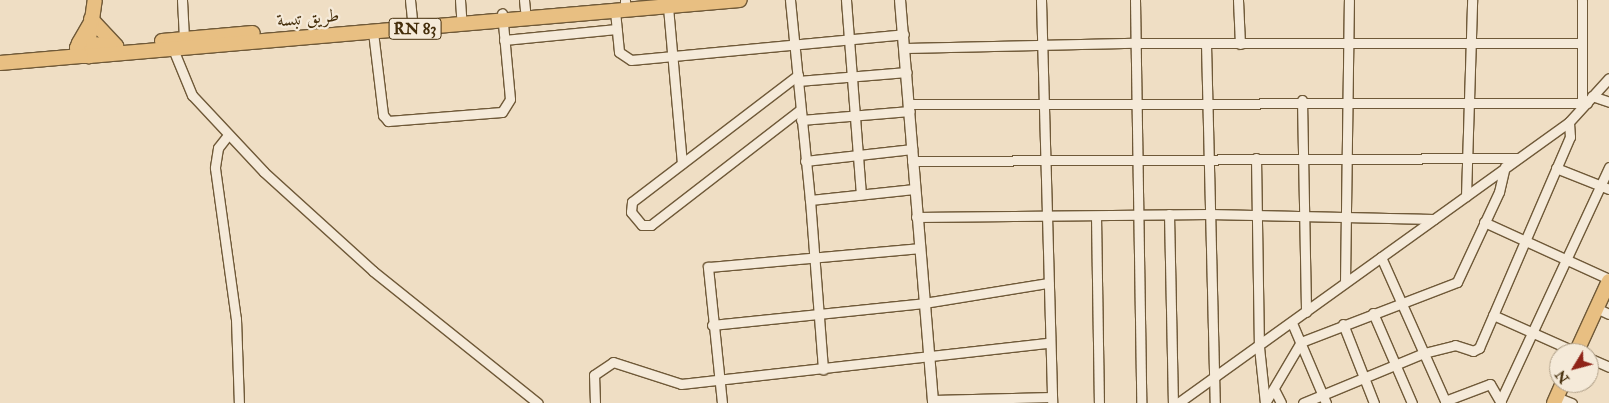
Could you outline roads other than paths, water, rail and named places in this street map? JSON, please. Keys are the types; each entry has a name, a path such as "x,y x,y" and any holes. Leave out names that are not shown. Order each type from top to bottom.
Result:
{"main road":[{"path":"85,47 95,0"},
{"name":"طريق تبسة","path":"0,63 85,47 173,49 205,41 373,32 642,0"},
{"name":"طريق تبسة","path":"262,37 412,20 461,16 502,17 525,5 621,4 668,6 740,0"},
{"path":"90,22 116,46"},
{"name":"طريق تبسة","path":"0,55 116,46 184,38 205,41"},
{"path":"1584,343 1596,308 1609,280"}],"street":[{"path":"182,0 184,38"},
{"path":"410,0 412,20"},
{"path":"460,0 461,16"},
{"path":"790,0 815,256 822,370"},
{"path":"846,0 861,194"},
{"path":"900,0 906,48 916,217 933,402 1052,400 1045,216 1041,0"},
{"path":"1135,0 1135,101 1141,403"},
{"path":"1238,0 1240,44"},
{"path":"1345,282 1347,217 1345,100 1349,0"},
{"path":"1466,196 1467,102 1472,0"},
{"path":"1582,0 1582,43 1587,100"},
{"path":"621,4 616,29 624,59 672,57 904,34"},
{"path":"668,6 682,163"},
{"path":"373,32 383,115 391,122 504,111 510,99 502,17"},
{"path":"504,40 616,29"},
{"path":"906,48 1135,43 1582,43"},
{"path":"1206,44 1215,403"},
{"path":"173,49 186,84 228,135 373,272 538,403"},
{"path":"800,110 651,225 642,224 631,212 632,202 798,78 907,72"},
{"path":"1178,403 1259,347 1345,282 1569,122 1609,78"},
{"path":"1302,100 1306,312"},
{"path":"801,120 856,116 910,108 1042,102 1345,100 1467,102 1587,100 1609,102"},
{"path":"1303,403 1324,399 1364,378 1424,353 1455,345 1476,350 1570,137 1569,122"},
{"path":"228,135 218,148 215,168 236,319 239,403"},
{"path":"805,161 912,149"},
{"path":"912,161 1136,157 1518,158"},
{"path":"1256,158 1259,347 1265,403 1275,391 1301,342 1343,324 1457,282 1484,222 1505,167"},
{"path":"1501,402 1567,260 1605,187 1609,167"},
{"path":"1556,168 1605,187"},
{"path":"810,200 914,190"},
{"path":"1169,214 1173,403"},
{"path":"916,217 1209,214 1434,219"},
{"path":"1096,216 1100,403"},
{"path":"1484,222 1609,280"},
{"path":"722,403 712,325 708,267 919,248"},
{"path":"1381,257 1445,402 1490,384 1501,402"},
{"path":"712,325 924,304 1048,283"},
{"path":"1596,308 1609,314"},
{"path":"1373,313 1412,403"},
{"path":"1493,315 1554,343"},
{"path":"1292,323 1324,399"},
{"path":"1343,324 1374,403"},
{"path":"596,403 594,375 613,362 636,366 672,383 929,359 1049,343"},
{"path":"1275,391 1281,403"},
{"path":"1555,400 1572,403"}]}
